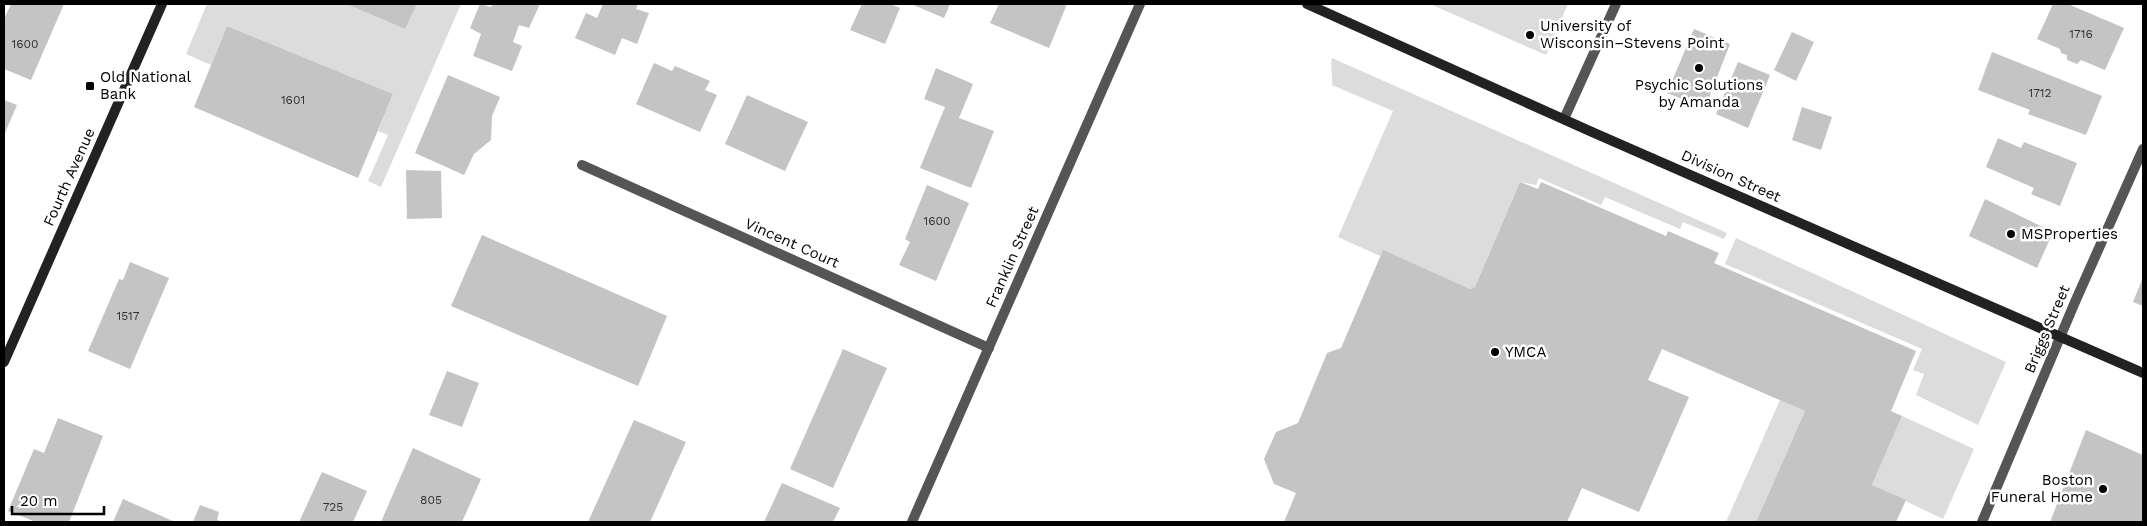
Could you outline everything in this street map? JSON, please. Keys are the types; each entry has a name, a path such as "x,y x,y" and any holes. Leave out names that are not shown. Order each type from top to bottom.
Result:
{"main road":[{"name":"Fourth Avenue","path":"4,362 162,4"},
{"name":"Division Street","path":"1307,4 2143,373"}],"street":[{"name":"Franklin Street","path":"912,522 1140,4"},
{"path":"1564,119 1616,4"},
{"name":"Briggs Street","path":"1982,522 2060,335 2143,149"},
{"name":"Vincent Court","path":"582,165 989,348"}],"shaded area":[{"path":"207,4 346,4 405,29 417,4 461,4 381,187 368,181 388,135 378,131 393,94 227,26 211,65 186,54"},
{"name":"University of Wisconsin–Stevens Point","path":"1430,4 1568,4 1546,55"},
{"path":"1332,58 1727,233 1724,239 1683,222 1680,229 1605,197 1601,205 1539,178 1536,185 1520,182 1475,287 1470,289 1383,251 1380,256 1338,237 1393,111 1332,85"},
{"path":"1736,238 2006,362 1978,425 1916,395 1924,374 1913,370 1922,349 1725,264"},
{"path":"1780,400 1805,411 1756,522 1726,522"},
{"path":"1902,416 1974,449 1943,519 1872,485"}],"building":[{"path":"11,4 64,4 31,80 4,69 4,19"},
{"path":"346,4 417,4 405,29"},
{"path":"480,4 491,7 493,4 540,4 529,28 519,25 513,42 522,46 512,71 473,56 481,34 470,28"},
{"path":"603,4 638,4 636,9 649,13 637,44 622,38 615,55 575,38 586,13 597,18"},
{"path":"862,4 890,4 900,8 885,44 850,30"},
{"path":"911,4 950,4 944,18"},
{"path":"999,4 1067,4 1049,48 990,23"},
{"path":"2053,4 2068,4 2124,28 2105,70 2081,60 2077,64 2067,60 2067,55 2061,53 2060,49 2037,39"},
{"path":"227,26 393,94 358,178 194,107"},
{"name":"Psychic Solutions by Amanda","path":"1694,29 1730,44 1705,108 1667,93"},
{"path":"1792,32 1814,42 1796,81 1774,70"},
{"path":"1992,52 2102,96 2086,135 2028,114 2030,110 1978,90"},
{"path":"1738,62 1770,75 1748,128 1716,114"},
{"path":"654,63 672,71 675,66 710,81 705,90 717,95 700,132 636,104"},
{"path":"936,68 973,84 959,118 994,131 971,188 920,168 945,107 924,99"},
{"path":"448,75 500,97 492,116 491,140 474,154 464,175 415,153"},
{"path":"747,95 808,122 785,171 725,144"},
{"path":"4,100 17,105 4,135"},
{"path":"1802,107 1832,117 1821,150 1792,140"},
{"path":"1998,138 2021,148 2024,142 2077,163 2060,206 2031,194 2034,188 1986,167"},
{"path":"406,170 441,171 442,218 407,219"},
{"name":"YMCA","path":"1520,182 1538,189 1541,182 1666,236 1668,231 1719,253 1714,263 1916,351 1891,411 1902,416 1872,485 1906,500 1896,522 1756,522 1805,411 1662,349 1648,380 1689,397 1639,512 1582,488 1567,522 1284,522 1296,493 1274,484 1264,459 1276,432 1298,423 1327,353 1341,348 1383,250 1470,289 1475,287"},
{"path":"927,185 969,203 936,281 899,265 910,242 905,239"},
{"name":"MSProperties","path":"1985,199 2053,232 2037,268 1969,236"},
{"path":"482,235 667,316 638,386 451,306"},
{"path":"130,262 169,278 130,369 88,351 119,279 123,280"},
{"path":"2143,277 2143,306 2133,302"},
{"path":"843,349 887,368 833,488 790,469"},
{"path":"447,371 479,383 462,427 429,415"},
{"path":"58,418 103,436 69,522 36,522 8,511 34,449 44,453"},
{"path":"634,420 686,442 650,522 588,522"},
{"name":"Boston Funeral Home","path":"2086,430 2143,455 2143,522 2050,522"},
{"path":"413,448 481,479 462,522 381,522"},
{"path":"322,472 367,491 353,522 299,522"},
{"path":"782,483 840,508 833,522 764,522"},
{"path":"123,499 175,522 113,522"},
{"path":"200,505 219,512 217,520 223,522 193,522"}],"place":[{"name":"University of Wisconsin–Stevens Point","path":"1530,35"},
{"name":"Psychic Solutions by Amanda","path":"1699,68"},
{"name":"Old National Bank","path":"90,86"},
{"name":"MSProperties","path":"2011,234"},
{"name":"YMCA","path":"1495,352"},
{"name":"Boston Funeral Home","path":"2103,489"}]}
